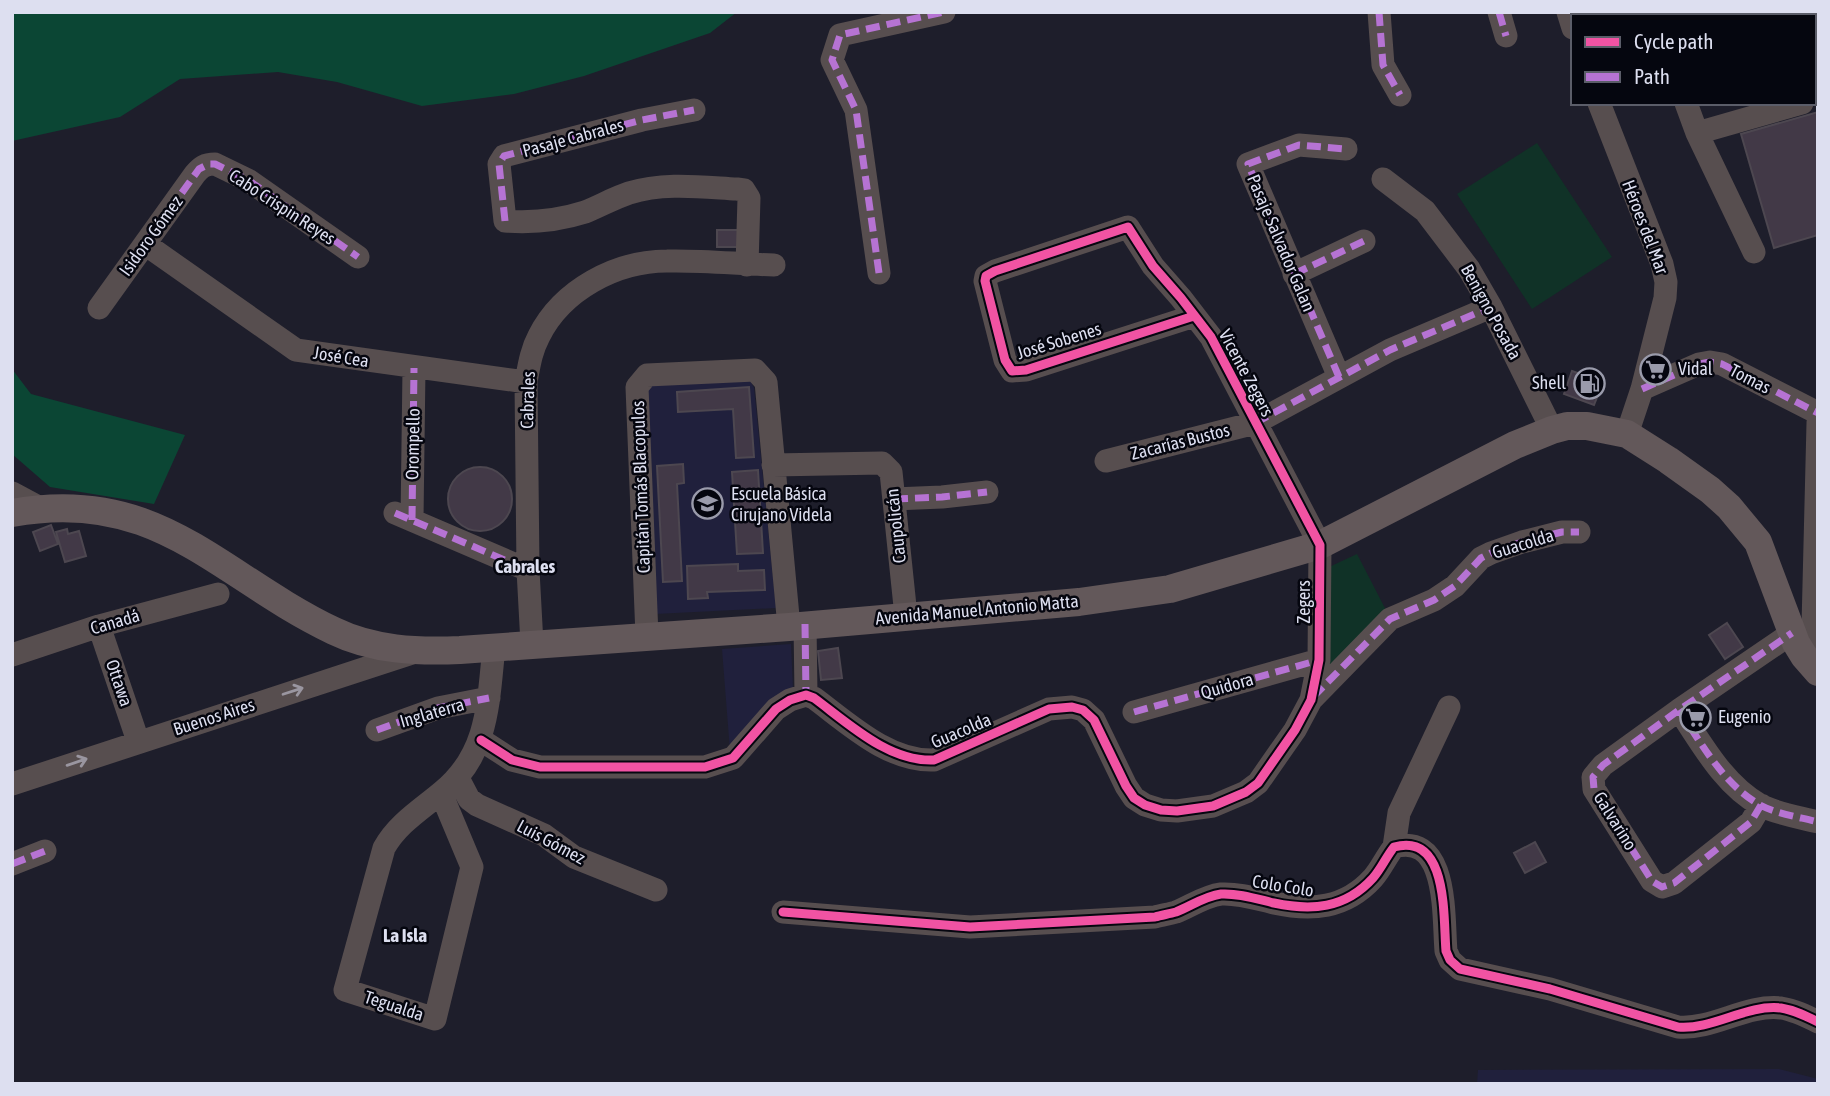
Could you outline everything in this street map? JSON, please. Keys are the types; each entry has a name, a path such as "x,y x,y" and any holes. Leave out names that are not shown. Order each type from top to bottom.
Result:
{"main road":[{"name":"Avenida Manuel Antonio Matta","path":"12,513 40,508 90,509 159,527 196,546 336,632 378,645 415,652 797,626 1079,601 1170,589 1320,545 1515,445 1567,426 1587,426 1627,434 1710,490 1744,524 1758,542 1792,633 1804,656 1815,669"}],"street":[{"path":"879,273 856,110 832,60 840,35 944,12"},
{"path":"1379,12 1383,65 1400,95"},
{"path":"1499,12 1506,36"},
{"name":"Héroes del Mar","path":"1599,105 1662,264 1666,282 1665,299 1642,389 1627,434"},
{"path":"1687,105 1754,252"},
{"path":"1698,133 1795,105"},
{"name":"Pasaje Cabrales","path":"694,110 642,120 504,156 499,164 505,221 562,218 629,193 656,188 677,186 744,190 749,198 747,265"},
{"name":"Pasaje Salvador Galan","path":"1339,377 1248,164 1299,145 1346,149"},
{"name":"Cabo Crispin Reyes","path":"204,166 215,164 248,180 358,257"},
{"name":"Isidoro Gómez","path":"99,308 204,166"},
{"name":"Benigno Posada","path":"1383,178 1425,211 1469,269 1491,307 1552,430"},
{"name":"José Sobenes","path":"1128,227 986,275 986,287 1008,367 1012,371 1026,370 1194,316"},
{"name":"Vicente Zegers","path":"1128,227 1153,266 1211,337 1320,545"},
{"path":"1294,274 1364,241"},
{"name":"José Cea","path":"145,244 296,350 526,382"},
{"name":"Cabrales","path":"532,644 528,570 526,382 531,355 539,335 556,309 584,286 608,273 638,264 665,261 774,265"},
{"name":"Zacarías Bustos","path":"1106,461 1255,423 1390,350 1491,307"},
{"name":"Tomas","path":"1642,389 1710,362 1818,413"},
{"name":"Orompello","path":"414,368 403,517 528,570"},
{"name":"Capitán Tomás Blacopulos","path":"646,636 637,387 646,376 755,370 766,382 774,465 797,626"},
{"path":"1815,669 1818,423"},
{"name":"Caupolicán","path":"774,465 882,463 891,472 906,616"},
{"path":"894,499 987,492"},
{"path":"12,493 40,508"},
{"name":"Guacolda","path":"806,695 902,757 917,761 934,761 950,755 1049,709 1062,706 1083,710 1101,731 1126,786 1134,797 1145,805 1161,810 1177,811 1213,806 1258,783 1311,700 1390,619 1434,600 1455,586 1481,558 1491,552 1562,532 1579,532"},
{"name":"Zegers","path":"1319,660 1320,545"},
{"name":"Canadá","path":"12,655 99,626 218,594"},
{"name":"Ottawa","path":"99,626 138,741"},
{"path":"481,740 512,760 540,767 705,767 733,758 776,709 790,700 806,695 797,626"},
{"name":"Galvarino","path":"1761,805 1751,821 1674,884 1662,887 1652,881 1592,782 1596,771 1603,765 1792,633"},
{"name":"Tegualda","path":"449,786 472,867 435,1019 345,990 384,848 391,835 449,786 481,740 489,698 494,646"},
{"name":"Buenos Aires","path":"12,784 415,652"},
{"name":"Guacolda","path":"1311,700 1319,660"},
{"name":"Quidora","path":"1134,712 1319,660"},
{"name":"Inglaterra","path":"377,730 438,708 489,698"},
{"path":"1449,707 1399,813 1394,847 1411,846 1433,860 1440,878 1446,951 1450,960 1460,969 1550,989 1691,1029 1752,1012 1778,1008 1802,1014 1818,1022"},
{"path":"1679,710 1726,778 1736,788 1761,805 1818,821"},
{"name":"Luis Gómez","path":"449,786 477,805 544,835 574,857 656,890"},
{"name":"Colo Colo","path":"783,912 980,927 1155,917 1222,894 1239,895 1295,908 1318,908 1341,901 1358,891 1373,878 1394,847"},
{"path":"12,864 45,851"}],"shaded area":[{"name":"Escuela Básica Cirujano Videla","path":"744,379 751,382 754,388 776,608 655,614 646,391 653,385"},
{"path":"791,644 793,689 730,751 722,649"},
{"path":"1779,1069 1818,1079 1818,1084 1477,1084 1478,1070"}],"green space":[{"path":"12,12 737,12 710,33 584,76 514,94 422,106 337,82 278,72 180,79 120,117 12,141"},
{"path":"1537,143 1612,257 1532,309 1457,194"},
{"path":"12,369 31,394 185,435 154,504 50,487 12,454"},
{"path":"1357,554 1388,614 1324,677 1327,568"}],"building":[{"path":"1818,12 1818,66 1816,14 1680,14"},
{"path":"1818,112 1818,235 1774,248 1741,134"},
{"path":"717,230 741,230 740,247 717,247"},
{"path":"1572,371 1603,382 1594,405 1564,394"},
{"path":"749,387 754,457 736,458 733,409 678,412 677,392"},
{"path":"683,464 684,483 677,484 682,581 663,582 657,466"},
{"path":"474,467 486,467 503,476 510,487 510,511 503,522 486,531 474,531 462,526 453,517 448,505 448,493 453,481 462,472"},
{"path":"758,470 763,553 737,554 732,472"},
{"path":"51,525 58,544 40,551 33,532"},
{"path":"67,529 68,534 79,531 86,556 65,562 56,532"},
{"path":"738,564 738,571 764,570 765,590 707,592 708,598 688,599 687,566"},
{"path":"1727,623 1743,647 1725,659 1709,635"},
{"path":"838,648 842,678 821,680 818,651"},
{"path":"1535,842 1546,862 1525,873 1514,853"}],"marked path":[{"path":"879,273 856,110 832,60 840,35 944,12"},
{"path":"1379,12 1383,65 1400,95"},
{"path":"1499,12 1506,36"},
{"path":"505,221 499,164 504,156 642,120 694,110"},
{"path":"1339,377 1248,164 1299,145 1346,149"},
{"path":"145,244 199,169 215,164 248,180 358,257"},
{"path":"1294,274 1364,241"},
{"path":"1255,423 1390,350 1491,307"},
{"path":"1642,389 1699,364 1710,362 1722,364 1818,413"},
{"path":"412,520 414,368"},
{"path":"894,499 987,492"},
{"path":"395,513 528,570"},
{"path":"1313,697 1390,619 1434,600 1455,586 1481,558 1522,542 1562,532 1579,532"},
{"path":"805,624 806,695"},
{"path":"1761,805 1751,822 1674,883 1662,887 1652,881 1594,789 1593,777 1603,765 1679,710 1792,633"},
{"path":"1134,712 1319,660"},
{"path":"377,730 438,708 489,698"},
{"path":"1679,710 1724,775 1747,796 1774,811 1818,822"},
{"path":"12,864 45,851"}],"cycle path":[{"path":"481,740 512,760 540,767 705,767 733,758 776,709 790,700 806,695 885,748 917,759 934,760 1049,709 1072,707 1083,710 1094,720 1126,786 1134,798 1145,805 1177,811 1213,806 1246,792 1258,783 1295,730 1311,700 1319,660 1320,545 1211,337 1181,298 1153,266 1128,227 995,271 986,276 985,281 1005,360 1012,371 1026,370 1194,316"},
{"path":"783,912 970,927 1155,917 1176,912 1221,894 1314,907 1339,902 1351,896 1373,878 1394,847 1412,846 1425,852 1434,865 1443,900 1446,951 1450,960 1460,969 1550,989 1678,1027 1704,1025 1768,1008 1791,1010 1818,1022"}],"place":[{"name":"Vidal","path":"1655,369"},
{"name":"Shell","path":"1589,383"},
{"name":"Escuela Básica Cirujano Videla","path":"708,504"},
{"name":"Eugenio","path":"1695,717"}],"district":[{"name":"Cabrales","path":"525,566"},
{"name":"La Isla","path":"405,935"}]}
